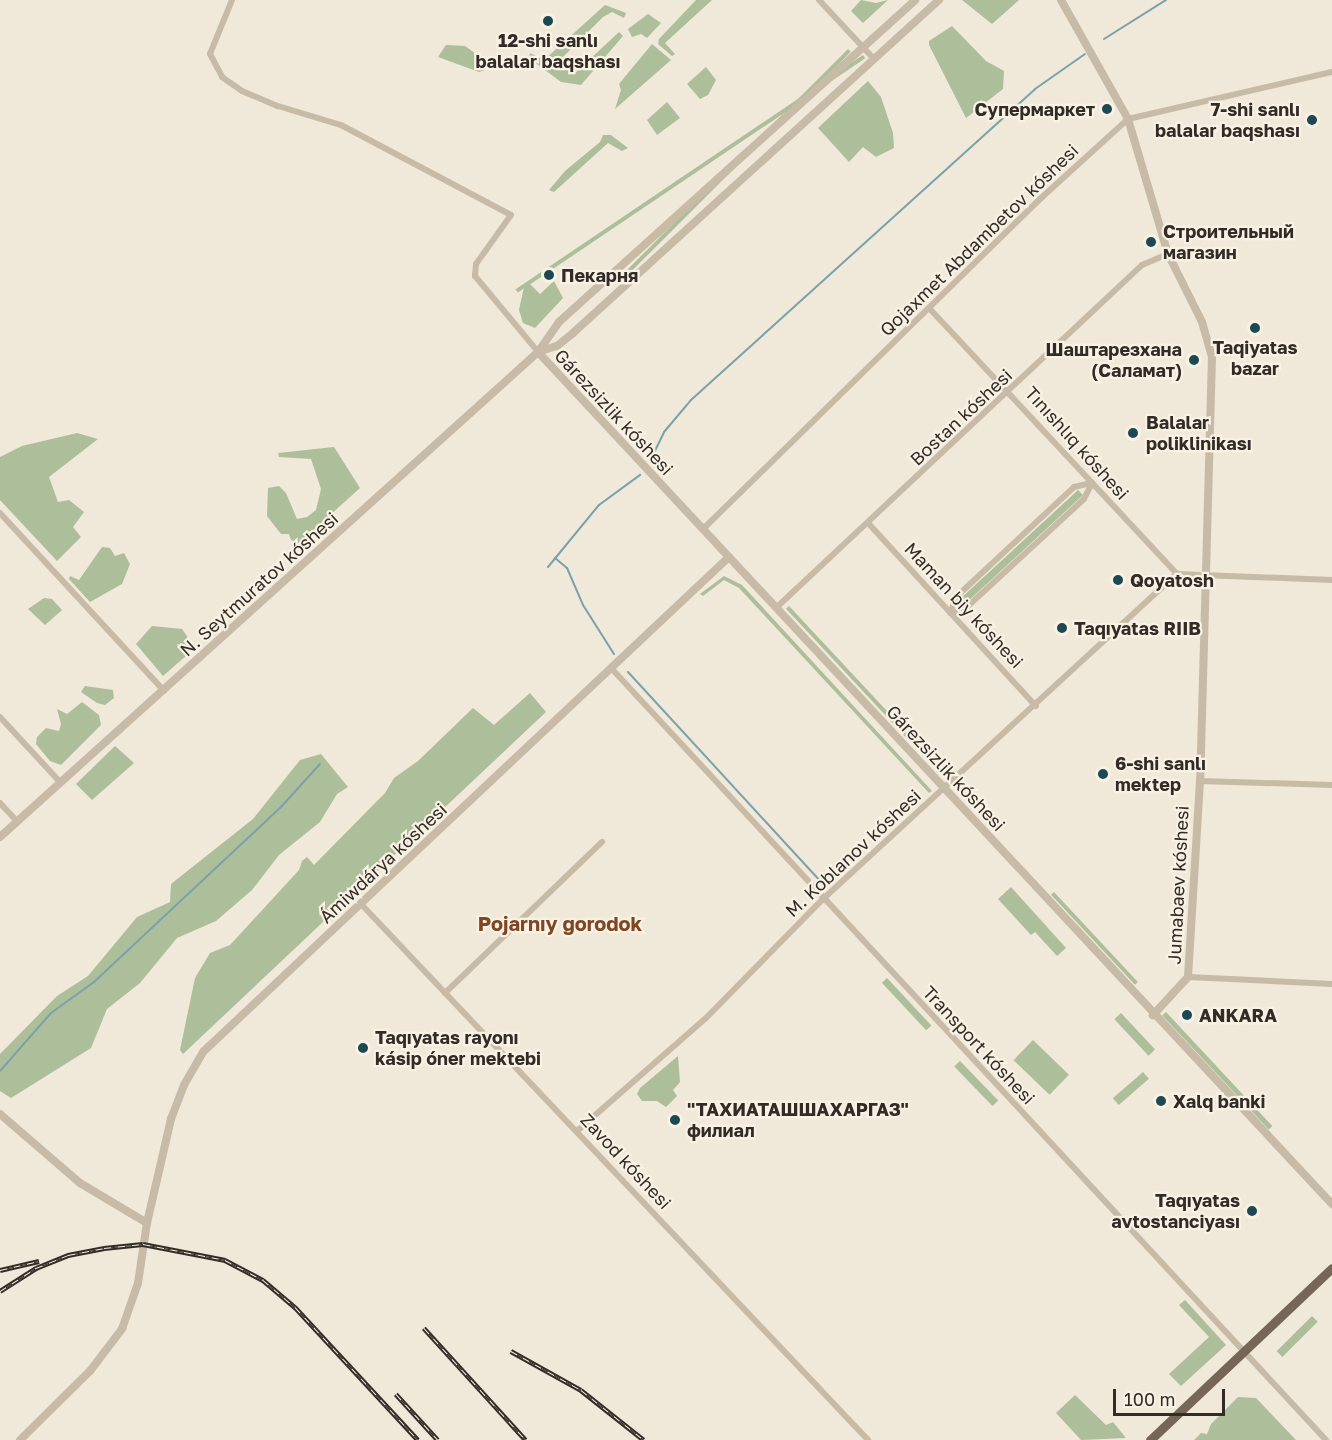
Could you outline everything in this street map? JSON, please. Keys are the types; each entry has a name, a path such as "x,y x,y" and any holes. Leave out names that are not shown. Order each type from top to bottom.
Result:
{"main road":[{"path":"1150,1440 1332,1268"}],"street":[{"path":"232,0 210,54 222,77 242,91 278,106 340,125 512,215 476,264 475,276 538,352"},
{"path":"819,0 874,59"},
{"path":"538,352 560,322 915,0"},
{"path":"538,352 558,346 573,333 939,0"},
{"name":"Jumabaev kóshesi","path":"1061,0 1128,119 1168,254 1202,322 1212,357 1204,575 1200,781 1188,977"},
{"path":"1128,119 1332,72"},
{"name":"Qojaxmet Abdambetov kóshesi","path":"703,529 929,308 1128,119"},
{"name":"Bostan kóshesi","path":"777,607 1011,391 1142,265 1168,254"},
{"name":"Tınıshlıq kóshesi","path":"929,308 1011,391 1092,483 1177,574"},
{"name":"Gárezsizlik kóshesi","path":"538,352 777,607 1153,1015 1332,1204"},
{"name":"N. Seytmuratov kóshesi","path":"0,837 538,352"},
{"path":"951,613 955,598 1074,487 1092,483"},
{"path":"951,613 965,609 999,578 1084,499 1092,483"},
{"path":"0,513 164,690"},
{"name":"Maman biy kóshesi","path":"869,524 1036,706"},
{"name":"Ámiwdárya kóshesi","path":"20,1440 90,1371 122,1329 138,1284 147,1223 171,1119 184,1085 204,1051 729,557"},
{"path":"1177,574 1332,580"},
{"name":"M. Koblanov kóshesi","path":"577,1131 706,1018 823,899 1036,706 1177,574"},
{"name":"Transport kóshesi","path":"612,669 1242,1352 1326,1440"},
{"path":"0,717 61,783"},
{"path":"1200,781 1332,785"},
{"path":"0,803 18,822"},
{"path":"445,993 602,842"},
{"name":"Zavod kóshesi","path":"361,904 868,1440"},
{"path":"1153,1015 1188,977 1332,984"},
{"path":"0,1114 80,1183 147,1223"}],"green space":[{"path":"696,0 712,0 665,43 675,54 672,56 658,44 659,39"},
{"path":"861,0 876,3 888,0 863,23 851,11"},
{"path":"962,0 1019,0 992,24"},
{"path":"605,5 626,13 624,18 612,12 603,17 560,60 574,74 619,32 623,36 581,85 561,82 529,58 530,53 544,60"},
{"path":"648,14 661,23 647,38 641,34 632,37 628,29"},
{"path":"952,26 986,61 1004,71 1003,89 966,118 929,45 929,41"},
{"path":"652,44 671,60 615,109 621,90 619,84"},
{"path":"446,45 465,46 486,61 485,70 479,72 438,57"},
{"path":"848,49 851,52 620,282 617,280"},
{"path":"863,55 865,58 518,293 516,289"},
{"path":"706,67 716,80 708,95 700,99 687,84"},
{"path":"868,81 881,97 893,133 894,148 876,157 863,147 849,162 818,128"},
{"path":"667,102 680,118 657,135 647,120"},
{"path":"603,135 611,135 628,148 622,151 608,143 554,192 549,190 565,171 600,142"},
{"path":"554,281 563,298 535,328 523,323 519,310 524,287 530,284 540,294"},
{"path":"77,433 98,439 49,477 58,502 69,500 84,512 73,527 81,537 57,561 0,500 0,457 22,446"},
{"path":"334,447 360,488 299,543 291,540 289,534 281,534 267,516 268,488 279,486 286,493 297,519 307,517 316,510 321,489 311,459 279,457 278,453"},
{"path":"1078,490 1083,495 965,604 960,604 960,599"},
{"path":"102,547 110,548 115,556 124,553 130,564 122,584 90,602 69,579 70,576 79,580"},
{"path":"724,576 742,585 932,791 929,793 739,588 724,580 703,596 700,594"},
{"path":"44,598 52,599 62,610 45,625 28,609"},
{"path":"789,606 946,774 943,777 786,609"},
{"path":"152,626 182,629 195,648 163,676 136,644"},
{"path":"85,686 113,690 114,698 105,705 97,703 81,692"},
{"path":"530,693 546,712 183,1054 180,1050 195,978 210,953 230,945 299,870 302,861 307,857 314,865 385,793 394,778 418,761 473,708 494,725"},
{"path":"82,702 99,715 101,725 61,765 50,761 36,744 37,737 46,728 59,731 61,724 57,709 67,714"},
{"path":"115,746 134,763 92,800 76,784"},
{"path":"321,754 348,787 337,794 320,822 279,855 252,890 216,921 177,938 140,983 107,1009 91,1048 11,1098 0,1091 0,1054 57,996 88,976 137,917 170,902 171,884 253,819 300,760"},
{"path":"1011,887 1066,948 1057,956 1035,932 1031,935 998,899"},
{"path":"1054,892 1138,982 1135,985 1051,895"},
{"path":"887,978 931,1026 926,1030 882,983"},
{"path":"1166,1012 1272,1126 1269,1130 1162,1015"},
{"path":"1121,1013 1155,1050 1149,1056 1114,1019"},
{"path":"1033,1040 1069,1075 1050,1095 1014,1060"},
{"path":"678,1056 680,1082 673,1090 677,1096 666,1107 657,1101 642,1101 637,1094 640,1088"},
{"path":"960,1061 998,1101 992,1106 954,1067"},
{"path":"1143,1072 1149,1079 1119,1105 1113,1098"},
{"path":"1185,1300 1226,1345 1181,1386 1169,1374 1209,1337 1179,1305"},
{"path":"1312,1316 1318,1322 1282,1357 1277,1351"},
{"path":"1075,1395 1106,1425 1113,1422 1126,1438 1081,1440 1056,1413"},
{"path":"1238,1397 1256,1398 1296,1440 1194,1440 1201,1433 1207,1434 1211,1424"}],"waterway":[{"path":"1104,39 1166,0"},
{"path":"650,461 664,432 691,400 1035,89 1085,54"},
{"path":"548,567 599,505 640,475"},
{"path":"555,558 567,568 583,605 614,654"},
{"path":"628,672 821,882"},
{"path":"0,1071 51,1013 94,982 281,807 320,764"}],"railway":[{"path":"0,1291 36,1268 68,1255 104,1248 143,1244 225,1260 263,1280 295,1307 418,1440"},
{"path":"0,1270 39,1261"},
{"path":"424,1328 526,1440"},
{"path":"511,1351 581,1390 644,1440"},
{"path":"396,1394 438,1440"}],"place":[{"name":"12-shi sanlı balalar baqshası","path":"548,21"},
{"name":"Супермаркет","path":"1107,109"},
{"name":"7-shi sanlı balalar baqshası","path":"1312,120"},
{"name":"Строительный магазин","path":"1151,242"},
{"name":"Пекарня","path":"549,275"},
{"name":"Taqiyatas bazar","path":"1255,328"},
{"name":"Шаштарезхана (Саламат)","path":"1194,360"},
{"name":"Balalar poliklinikası","path":"1133,433"},
{"name":"Qoyatosh","path":"1118,580"},
{"name":"Taqıyatas RIIB","path":"1062,628"},
{"name":"6-shi sanlı mektep","path":"1103,774"},
{"name":"ANKARA","path":"1187,1015"},
{"name":"Taqıyatas rayonı kásip óner mektebi","path":"363,1048"},
{"name":"Xalq banki","path":"1161,1101"},
{"name":"\"ТАХИАТАШШАХАРГАЗ\" филиал","path":"675,1120"},
{"name":"Taqıyatas avtostanciyası","path":"1252,1211"}],"district":[{"name":"Pojarnıy gorodok","path":"560,923"}]}
